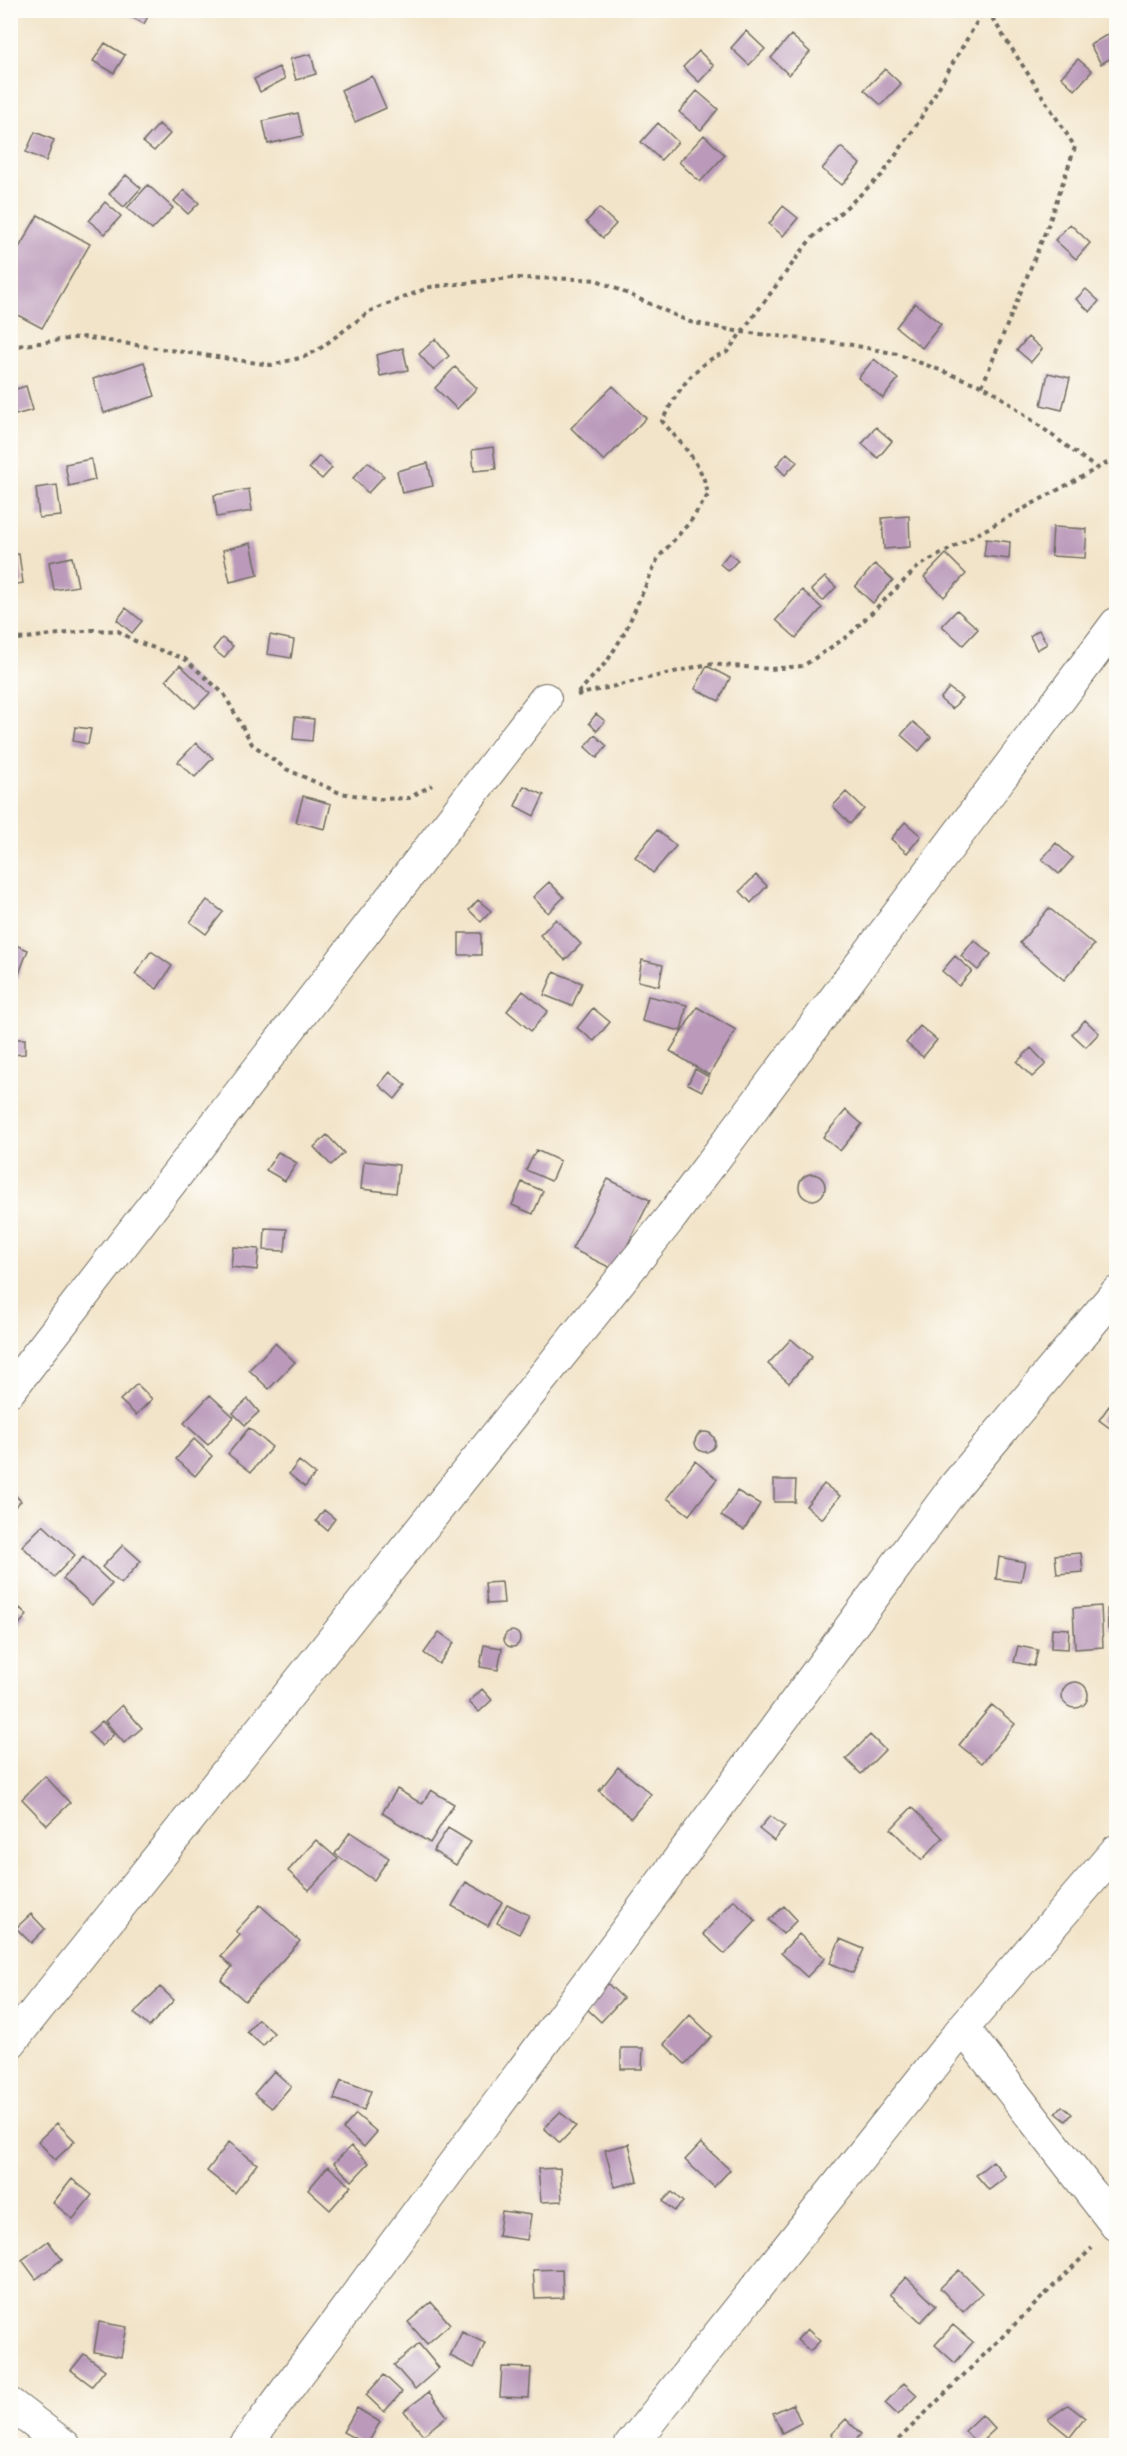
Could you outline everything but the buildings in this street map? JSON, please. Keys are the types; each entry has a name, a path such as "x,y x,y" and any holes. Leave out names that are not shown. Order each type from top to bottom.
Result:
{"street":[{"path":"10,2043 671,1217 1116,624"},
{"path":"10,1390 544,699"},
{"path":"245,2445 955,1486 1116,1293"},
{"path":"630,2445 963,2028 1116,1851"},
{"path":"963,2028 1116,2225"},
{"path":"10,2404 64,2445"}],"path":[{"path":"982,386 1049,223 1076,147 986,10 916,126 882,175 810,240 727,352 711,357 689,379 662,421 698,464 705,478 708,495 690,522 658,558 625,632 608,660 575,696 708,664 770,669 803,666 848,636 919,566 1116,459"},
{"path":"10,347 82,337 271,365 304,357 318,350 370,311 430,287 529,277 597,280 690,322 741,332 847,344 887,352 982,386 993,391 1097,469"},
{"path":"10,640 93,630 118,631 135,641 185,659 224,694 252,744 286,769 340,793 380,799 409,798 431,786 438,778"},
{"path":"892,2445 1116,2225"}]}
